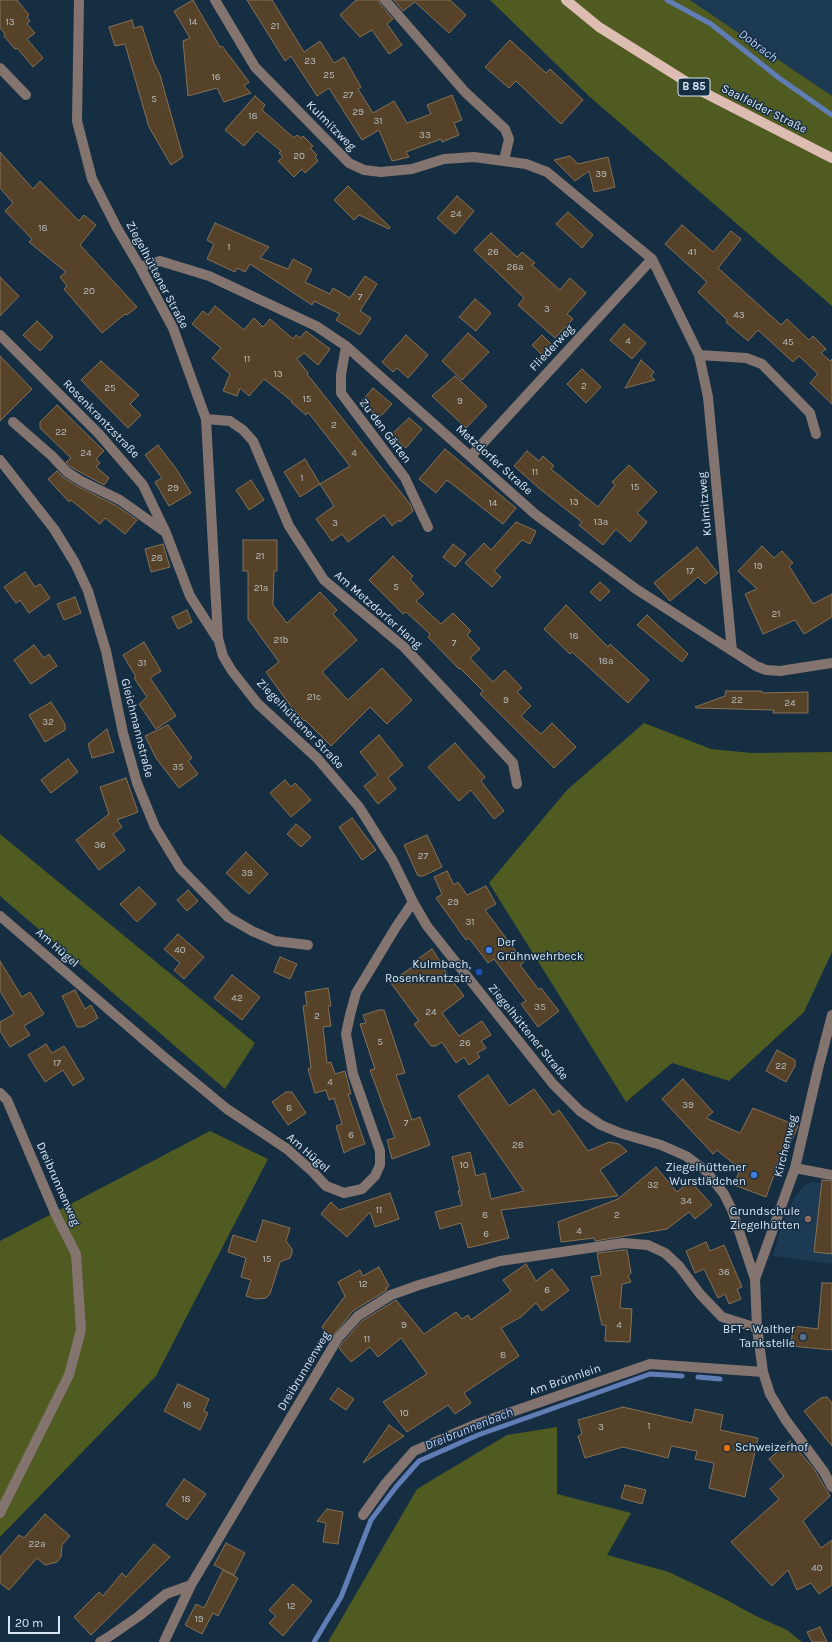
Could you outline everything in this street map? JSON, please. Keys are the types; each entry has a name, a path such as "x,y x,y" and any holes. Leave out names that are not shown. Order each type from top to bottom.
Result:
{"main road":[{"name":"Saalfelder Straße","path":"566,0 599,28 701,91 832,158"}],"street":[{"name":"Ziegelhüttener Straße","path":"79,0 77,120 92,179 117,228 173,328 206,418 218,638 226,661 258,704 317,758 358,807 393,861 413,902 428,926 553,1084 580,1111 601,1126 661,1145 686,1156 706,1171 724,1194 732,1210 755,1279 757,1328 763,1372 770,1394 784,1418 824,1472 832,1487"},
{"name":"Kulmitzweg","path":"215,0 255,66 349,163 364,170 381,172 412,169 444,159 474,157 526,164 547,172 652,258 699,355 708,397 732,651"},
{"path":"385,0 465,92 505,129 509,138 504,160"},
{"path":"0,68 26,95"},
{"name":"Fliederweg","path":"471,456 652,258"},
{"name":"Metzdorfer Straße","path":"140,267 160,261 209,276 316,326 346,346 535,514 636,589 756,666 766,670 780,671 832,663"},
{"name":"Rosenkrantzstraße","path":"0,335 99,434 143,485 166,534 190,596 218,638"},
{"name":"Zu den Gärten","path":"346,346 341,375 341,394 404,478 428,527"},
{"path":"699,355 746,358 762,364 810,413 816,434"},
{"name":"Am Metzdorfer Hang","path":"206,418 230,421 243,430 253,441 289,526 324,580 404,647 513,763 517,784"},
{"path":"13,422 52,456 67,472 81,481 120,500 166,534"},
{"name":"Gleichmannstraße","path":"0,460 54,529 75,563 88,591 106,651 123,733 136,783 155,827 180,868 228,917 252,931 275,941 308,945"},
{"name":"Am Hügel","path":"0,916 227,1109 287,1149 313,1172 326,1186 344,1193 362,1189 375,1176 380,1165 380,1151 353,1074 346,1034 350,1015 356,993 413,902"},
{"name":"Kirchenweg","path":"755,1279 796,1168 818,1069 832,1015"},
{"name":"Dreibrunnenweg","path":"0,1093 7,1100 56,1215 76,1254 81,1330 69,1375 0,1513"},
{"path":"796,1168 832,1175"},
{"name":"Dreibrunnenweg","path":"164,1642 191,1585 338,1338 358,1316 391,1296 426,1283 500,1261 623,1244 648,1245 666,1253 679,1266 700,1294 722,1318 757,1328"},
{"name":"Am Brünnlein","path":"363,1514 386,1483 414,1451 474,1424 650,1364 763,1372"},
{"path":"100,1642 139,1616 166,1594 191,1585"}],"shaded area":[{"path":"690,0 832,0 832,96"},
{"name":"Grundschule Ziegelhütten","path":"810,1182 832,1184 832,1264 773,1256 781,1229 793,1200 803,1187"}],"green space":[{"path":"490,0 690,0 832,96 832,306 590,97"},
{"path":"644,723 711,749 751,753 832,752 832,952 804,1012 729,1081 672,1063 626,1102 489,883 567,790"},
{"path":"0,834 255,1043 225,1089 0,896"},
{"path":"210,1131 268,1159 156,1376 0,1537 0,1241"},
{"path":"557,1427 557,1494 631,1513 607,1555 669,1572 787,1630 802,1642 328,1642 417,1489 507,1435"}],"building":[{"path":"0,0 17,0 29,15 27,17 30,21 27,24 35,33 27,39 43,58 33,67 17,48 15,49 4,36 5,34 0,28"},
{"path":"193,0 220,47 222,46 249,82 244,86 251,93 224,102 217,88 188,96 183,41 190,38 174,11"},
{"path":"247,0 272,0 304,52 320,41 334,63 344,57 361,87 358,89 373,113 394,101 407,123 431,114 427,105 452,95 462,120 454,123 459,135 442,142 441,139 406,152 409,157 392,161 379,130 362,140 329,88 317,96 291,56 285,61"},
{"path":"356,0 379,0 380,4 393,19 387,24 402,45 389,54 372,30 360,37 340,15"},
{"path":"394,0 450,0 466,15 449,33 415,2 403,11"},
{"path":"132,20 134,28 142,26 154,63 160,75 183,157 171,165 149,127 125,44 115,46 109,27"},
{"path":"510,40 546,73 550,69 583,100 561,124 516,81 509,88 485,67"},
{"path":"255,96 265,105 262,110 294,138 297,135 301,138 303,136 313,146 310,148 317,155 315,157 318,161 305,173 302,169 294,177 278,161 283,157 279,153 281,151 257,131 244,146 225,130"},
{"path":"0,152 33,189 40,181 79,221 84,215 96,225 80,245 137,307 127,315 125,314 102,333 64,289 67,286 60,277 66,272 29,242 32,239 5,211 13,203 0,188"},
{"path":"570,156 578,164 608,157 615,187 594,192 589,171 575,181 554,160"},
{"path":"348,186 390,227 389,229 359,215 354,220 334,200"},
{"path":"457,196 474,211 455,234 437,218"},
{"path":"568,212 593,235 582,248 556,224"},
{"path":"215,223 269,247 260,258 288,269 293,259 312,269 305,282 330,294 333,288 350,298 365,276 377,284 360,311 371,318 360,335 336,320 340,314 314,301 312,305 250,264 245,272 237,268 235,272 207,259 214,244 207,240"},
{"path":"682,225 713,252 731,231 741,239 718,268 781,325 787,319 809,340 813,336 826,349 821,353 830,361 832,359 832,404 810,383 818,374 799,356 793,362 758,330 748,341 726,322 727,320 698,292 707,282 665,244"},
{"path":"491,233 517,257 522,252 535,263 532,265 560,290 570,278 586,293 567,314 573,319 555,338 518,305 524,298 474,250"},
{"path":"0,277 19,296 0,316"},
{"path":"475,299 491,313 476,331 459,317"},
{"path":"215,306 244,330 254,318 263,327 270,319 293,339 296,335 300,338 306,331 330,349 318,365 304,353 297,359 308,373 307,374 410,504 413,511 400,522 399,520 392,526 384,515 348,542 342,534 332,541 316,519 334,506 320,484 350,466 308,412 306,415 291,402 292,401 264,379 249,396 240,388 237,396 223,391 230,374 212,358 221,348 192,324 203,311 208,315"},
{"path":"37,321 53,337 40,351 23,335"},
{"path":"624,324 646,343 632,359 610,340"},
{"path":"468,333 489,352 462,380 442,361"},
{"path":"406,335 428,355 408,378 397,368 393,372 382,362"},
{"path":"542,335 552,345 542,355 532,345"},
{"path":"0,356 32,389 0,421"},
{"path":"641,360 654,372 651,376 655,380 625,388"},
{"path":"101,361 139,395 130,404 141,415 128,428 81,380"},
{"path":"582,369 601,387 586,403 567,384"},
{"path":"455,376 487,406 466,428 432,396"},
{"path":"373,388 392,404 379,418 361,402"},
{"path":"57,405 104,451 96,459 100,463 96,467 109,478 104,485 71,467 66,462 71,458 40,428 40,422"},
{"path":"409,418 422,429 406,448 391,435"},
{"path":"158,445 177,470 191,493 169,506 155,482 162,478 145,455"},
{"path":"445,449 516,508 503,524 447,480 436,493 419,479"},
{"path":"527,451 539,461 543,456 554,466 551,469 598,507 615,485 612,482 629,465 657,492 637,513 647,522 630,542 616,529 603,545 579,525 582,522 540,489 514,466"},
{"path":"305,459 320,484 300,497 284,472"},
{"path":"57,471 77,486 117,506 137,520 125,534 105,518 100,524 71,500 69,502 48,479"},
{"path":"251,480 264,500 249,510 236,490"},
{"path":"516,522 536,531 530,544 522,540 494,571 501,577 492,587 465,563 484,543 491,550"},
{"path":"243,540 277,540 277,571 274,571 273,605 287,623 320,592 337,610 333,614 357,640 322,672 348,700 382,668 412,700 387,724 370,707 331,746 305,720 304,721 289,704 266,672 279,662 248,619 248,571 243,571"},
{"path":"163,544 170,567 151,572 145,549"},
{"path":"453,544 466,554 455,567 443,557"},
{"path":"762,546 774,558 782,551 793,563 789,566 813,604 832,594 832,617 804,634 795,620 763,634 745,594 757,589 738,571"},
{"path":"697,547 718,573 705,584 698,577 670,601 654,583"},
{"path":"393,556 413,576 410,579 424,594 416,601 441,624 453,613 471,631 467,635 480,649 470,658 493,682 505,670 522,688 517,692 531,706 521,716 541,734 552,723 576,747 554,768 480,694 483,691 428,637 430,634 406,612 403,614 369,580"},
{"path":"25,572 35,587 40,584 50,598 29,613 20,600 16,603 4,587"},
{"path":"600,582 610,591 600,601 590,592"},
{"path":"75,597 81,613 64,620 57,604"},
{"path":"566,605 608,647 610,644 649,680 628,703 572,652 570,654 544,629"},
{"path":"187,610 192,622 178,629 172,617"},
{"path":"647,615 688,654 682,662 637,625"},
{"path":"144,642 161,671 150,678 176,716 156,729 139,704 147,697 134,678 136,677 123,655"},
{"path":"34,645 44,658 49,654 57,666 31,684 14,660"},
{"path":"726,691 762,691 762,693 808,692 808,713 773,713 774,710 695,707 725,696"},
{"path":"51,702 65,724 65,730 45,742 29,715"},
{"path":"168,725 192,758 188,761 198,774 179,788 156,758 145,736"},
{"path":"107,729 114,752 92,758 88,744"},
{"path":"379,735 403,765 388,778 396,789 378,804 364,786 378,775 360,752"},
{"path":"455,743 485,777 481,781 504,811 494,819 471,790 459,801 428,767"},
{"path":"68,759 78,772 51,793 41,780"},
{"path":"126,778 138,812 117,820 122,827 113,834 125,850 99,870 76,840 109,814 100,787"},
{"path":"285,780 291,787 295,783 311,800 291,817 270,793"},
{"path":"352,818 376,850 362,860 339,827"},
{"path":"296,824 311,837 301,847 287,834"},
{"path":"427,835 442,867 423,876 418,876 404,845"},
{"path":"246,852 268,874 249,894 226,873"},
{"path":"447,871 454,885 458,882 467,895 486,886 496,904 485,910 524,962 520,965 539,990 541,988 559,1011 538,1027 521,1004 526,1001 494,959 488,963 469,938 466,940 436,898 442,894 434,877"},
{"path":"139,887 156,904 137,922 120,904"},
{"path":"188,890 198,901 187,911 177,900"},
{"path":"178,934 204,957 184,979 174,970 180,963 164,949"},
{"path":"432,949 443,966 442,967 464,996 442,1013 459,1036 482,1021 491,1035 481,1041 486,1048 477,1053 480,1057 469,1065 464,1057 456,1063 442,1042 436,1046 431,1046 414,1024 419,1021 390,982 414,966 412,963"},
{"path":"280,957 297,964 290,979 274,972"},
{"path":"0,961 22,997 30,992 44,1014 24,1026 30,1035 10,1047 0,1031 0,1022 14,1014 0,991"},
{"path":"232,975 260,997 242,1020 214,998"},
{"path":"328,988 331,1006 328,1006 331,1026 323,1027 327,1063 331,1062 335,1074 345,1071 351,1094 348,1094 365,1144 344,1153 336,1126 342,1124 334,1098 329,1100 326,1090 315,1093 308,1069 311,1068 303,1006 307,1005 305,992"},
{"path":"75,990 85,1009 91,1005 98,1018 83,1027 77,1027 62,996"},
{"path":"384,1010 405,1073 396,1075 412,1120 420,1117 430,1145 392,1159 387,1140 395,1138 370,1070 375,1069 360,1024 366,1023 363,1015"},
{"path":"46,1044 52,1053 64,1046 84,1079 73,1086 63,1070 45,1082 28,1055"},
{"path":"777,1050 795,1060 795,1066 786,1082 766,1071"},
{"path":"488,1075 509,1106 534,1089 553,1115 559,1110 588,1151 609,1142 619,1144 627,1151 600,1170 618,1196 501,1210 509,1238 468,1248 461,1223 440,1229 435,1212 462,1205 452,1157 470,1152 476,1176 485,1173 491,1199 524,1191 458,1096"},
{"path":"683,1079 713,1112 706,1118 740,1133 753,1108 798,1126 790,1144 786,1142 766,1197 734,1185 740,1169 717,1150 713,1154 662,1099"},
{"path":"286,1092 292,1092 306,1113 288,1125 272,1102"},
{"path":"656,1167 677,1192 687,1184 693,1184 712,1205 695,1219 689,1212 667,1229 595,1241 594,1238 561,1242 558,1222 618,1199"},
{"path":"822,1180 832,1181 832,1254 814,1252"},
{"path":"390,1193 399,1219 375,1227 370,1212 347,1237 321,1214 331,1202 339,1210"},
{"path":"263,1220 290,1228 286,1241 292,1249 292,1253 290,1258 280,1262 270,1294 266,1298 256,1299 246,1296 251,1280 241,1277 246,1258 228,1252 233,1235 256,1242"},
{"path":"706,1242 710,1251 724,1245 742,1287 737,1289 741,1299 729,1304 725,1294 718,1298 704,1269 695,1273 686,1251"},
{"path":"627,1250 631,1273 628,1276 631,1282 622,1284 620,1308 632,1309 630,1342 605,1341 606,1325 602,1325 591,1277 601,1275 597,1253"},
{"path":"526,1264 536,1281 552,1269 569,1290 542,1311 536,1303 521,1317 501,1328 519,1356 464,1393 471,1403 455,1414 448,1405 407,1432 383,1402 427,1374 401,1338 378,1357 370,1347 351,1362 339,1348 343,1342 362,1321 396,1300 424,1334 456,1312 462,1319 468,1315 471,1320 511,1291 503,1280"},
{"path":"379,1267 389,1286 386,1288 387,1290 353,1311 331,1338 322,1327 345,1296 338,1282 360,1270 363,1276"},
{"path":"822,1283 832,1283 832,1350 791,1346 793,1326 818,1329"},
{"path":"178,1384 209,1399 204,1411 208,1413 200,1430 164,1411"},
{"path":"338,1388 354,1399 346,1410 330,1399"},
{"path":"827,1397 832,1403 832,1446 804,1411 821,1398"},
{"path":"623,1407 692,1423 695,1409 723,1415 720,1430 758,1438 745,1497 709,1488 714,1463 695,1459 697,1451 671,1446 668,1458 623,1447 585,1458 578,1436 582,1434 578,1420"},
{"path":"389,1425 404,1436 363,1463"},
{"name":"Schweizerhof","path":"790,1441 814,1469 830,1496 803,1521 821,1548 832,1540 832,1585 819,1594 811,1583 797,1590 788,1570 772,1586 731,1542 779,1499 770,1489 784,1476 769,1459"},
{"path":"184,1479 206,1494 187,1520 166,1505"},
{"path":"625,1485 646,1490 642,1504 621,1498"},
{"path":"327,1509 343,1512 338,1544 323,1542 326,1523 317,1521"},
{"path":"45,1514 70,1536 62,1545 61,1557 57,1562 45,1565 37,1558 9,1590 0,1583 0,1557 19,1535 24,1538"},
{"path":"226,1543 245,1553 234,1575 214,1565"},
{"path":"154,1544 170,1557 91,1635 74,1617 99,1592 103,1596 122,1573 126,1577"},
{"path":"223,1570 238,1578 218,1616 213,1613 202,1634 185,1625 196,1604 204,1608"},
{"path":"293,1584 312,1601 283,1636 269,1623 276,1616 269,1610"},
{"path":"820,1627 827,1642 812,1642 807,1632"}],"waterway":[{"name":"Dobrach","path":"667,0 711,24 779,78 832,115"},
{"name":"Dreibrunnenbach","path":"314,1642 341,1597 371,1520 396,1487 419,1461 478,1435 650,1374 682,1376"},
{"name":"Dreibrunnenbach","path":"698,1377 720,1379"}],"place":[{"name":"Der Grühnwehrbeck","path":"489,950"},
{"name":"Kulmbach, Rosenkrantzstr.","path":"479,972"},
{"name":"Ziegelhüttener Wurstlädchen","path":"754,1175"},
{"name":"Grundschule Ziegelhütten","path":"808,1219"},
{"name":"BFT - Walther Tankstelle","path":"803,1337"},
{"name":"Schweizerhof","path":"727,1448"}]}
